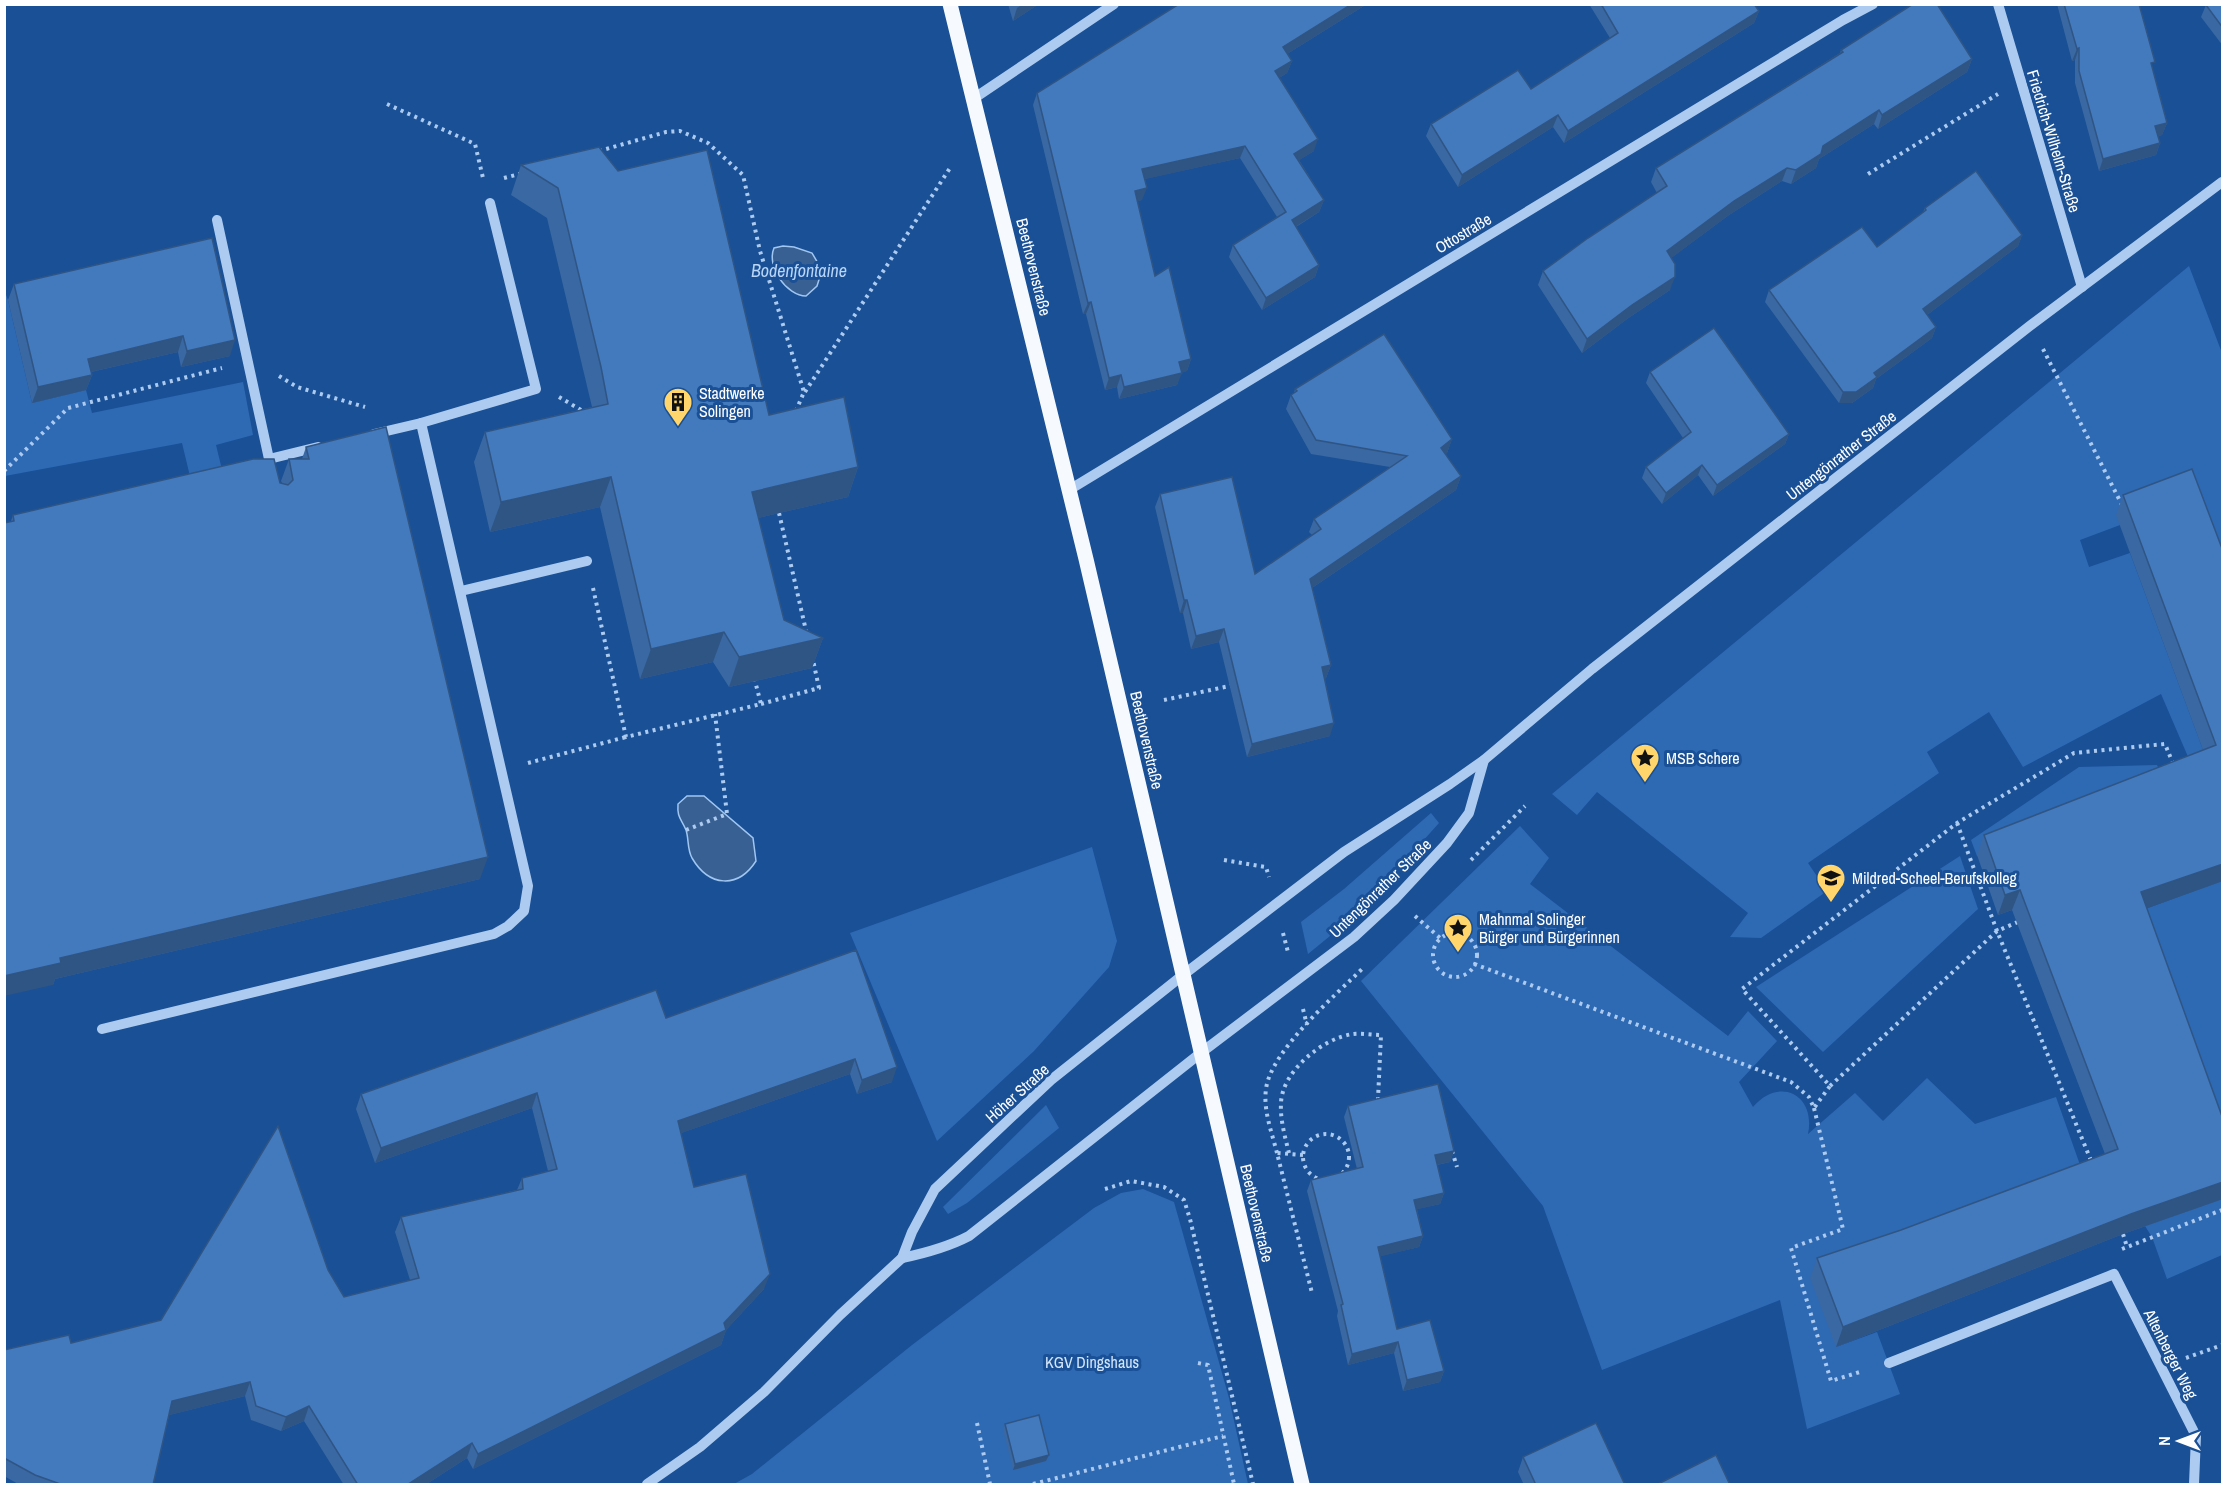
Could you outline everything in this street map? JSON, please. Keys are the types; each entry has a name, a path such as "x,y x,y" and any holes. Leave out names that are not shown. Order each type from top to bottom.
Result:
{"main road":[{"name":"Beethovenstraße","path":"950,4 1069,489 1302,1485"}],"street":[{"path":"973,99 1114,4"},
{"name":"Ottostraße","path":"1069,489 1873,4"},
{"name":"Friedrich-Wilhelm-Straße","path":"1998,4 2082,287"},
{"name":"Untengönrather Straße","path":"1183,975 1344,852 1484,760 1592,669 2031,325 2223,182"},
{"path":"362,437 420,423 536,389 490,203"},
{"path":"217,220 274,479"},
{"path":"102,1029 494,934 508,926 524,911 528,886 420,423"},
{"path":"269,459 327,445"},
{"path":"461,591 587,561"},
{"name":"Untengönrather Straße","path":"1202,1052 1354,937 1394,900 1447,843 1469,813 1484,760"},
{"name":"Höher Straße","path":"647,1485 700,1447 764,1392 840,1315 902,1258 912,1232 935,1189 1051,1080 1183,975"},
{"path":"902,1258 934,1251 969,1236 1202,1052"},
{"path":"1889,1363 2114,1274"},
{"name":"Altenberger Weg","path":"2114,1274 2196,1436 2194,1485"}],"path":[{"path":"1868,174 2020,80"},
{"path":"387,104 475,144 490,203"},
{"path":"598,151 666,132 680,131 708,143 743,175 760,251 804,392"},
{"path":"792,420 804,392 950,168"},
{"path":"484,184 530,171"},
{"path":"2031,325 2125,511"},
{"path":"555,395 581,410 585,419"},
{"path":"4,471 68,408"},
{"path":"779,513 809,641"},
{"path":"587,561 626,737"},
{"path":"502,770 819,688 811,653"},
{"path":"755,681 761,704"},
{"path":"1164,700 1238,684"},
{"path":"686,830 727,814 715,714"},
{"path":"1830,1086 1742,989 1957,823 2074,753 2165,744 2178,775"},
{"path":"1957,823 1997,931 2093,1165"},
{"path":"1415,916 1440,938"},
{"path":"1814,1108 1830,1086 1997,931 2028,918"},
{"path":"1454,932 1467,936 1476,947 1477,955 1474,964 1467,973 1460,976 1446,975 1440,971 1433,951 1440,938 1454,932"},
{"path":"1474,964 1791,1082 1809,1097 1814,1108 1843,1229 1791,1248 1831,1381 1889,1363"},
{"path":"1307,1025 1293,1038 1269,1074 1266,1109 1312,1293"},
{"path":"1289,1153 1281,1102 1286,1086 1296,1069 1306,1057 1319,1048 1340,1037 1354,1034 1381,1035 1378,1099 1389,1097"},
{"path":"1328,1134 1342,1141 1348,1155 1348,1163 1345,1170 1334,1179 1320,1179 1313,1177 1304,1166 1303,1155 1307,1143 1320,1135 1328,1134"},
{"path":"1450,1145 1457,1167"},
{"path":"1277,1153 1303,1155"},
{"path":"1105,1189 1131,1181 1164,1187 1184,1200 1253,1485"},
{"path":"2114,1274 2107,1255 2223,1210"},
{"path":"2123,1234 2127,1246"},
{"path":"2162,1368 2223,1345"},
{"path":"1198,1363 1208,1365 1234,1485"},
{"path":"977,1423 990,1485"},
{"path":"1033,1485 1223,1436"}],"green space":[{"path":"2189,266 2222,353 2222,591 2117,515 2120,525 2080,540 2089,567 2130,553 2222,801 2220,831 2161,694 2023,767 1989,712 1927,752 1939,773 1808,863 1827,891 1761,938 1730,937 1748,913 1597,792 1577,815 1552,794"},
{"path":"5,295 32,403 86,390 92,413 243,382 253,435 216,445 226,486 194,493 182,443 5,476"},
{"path":"2157,765 2165,782 1977,856 1971,840 2079,767"},
{"path":"1431,813 1439,823 1358,913 1308,954 1301,922 1344,889"},
{"path":"1520,826 1549,858 1530,884 1728,1036 1748,1011 1777,1041 1739,1082 1753,1107 1763,1098 1774,1093 1794,1094 1807,1109 1808,1134 1855,1093 1883,1121 1927,1078 1975,1124 2056,1097 2085,1179 1836,1347 1877,1332 1900,1394 1807,1429 1780,1300 1602,1370 1543,1206 1361,981"},
{"path":"1092,847 1117,941 1109,967 1034,1051 937,1141 850,933"},
{"path":"1960,856 1978,909 1823,1052 1756,987"},
{"path":"2222,881 2222,1159 2134,913"},
{"path":"1046,1105 1059,1128 967,1203 948,1214 943,1207"},
{"name":"KGV Dingshaus","path":"1143,1189 1174,1202 1229,1398 1248,1484 734,1484 752,1474 912,1345 1094,1208 1121,1193"},
{"path":"2222,1199 2222,1255 2167,1279 2152,1237 2145,1226"}],"water":[{"name":"Bodenfontaine","path":"783,246 812,253 822,270 817,286 806,296 799,295 785,286 776,272 772,256 774,248"},
{"path":"687,796 704,796 753,838 756,861 749,870 732,880 724,881 707,875 699,868 689,851 686,830 678,812 678,804"}],"building":[{"path":"1179,4 1352,4 1283,47 1292,61 1275,71 1318,139 1294,154 1324,200 1292,220 1319,265 1266,298 1233,245 1286,212 1245,146 1142,169 1147,188 1135,191 1155,276 1169,267 1191,359 1179,362 1182,373 1124,387 1121,375 1109,378 1091,302 1088,303 1037,93"},
{"path":"1601,4 1754,4 1759,11 1568,131 1558,115 1462,175 1431,124 1518,70 1531,89 1618,33"},
{"path":"1913,4 1937,4 1972,59 1882,115 1879,110 1823,146 1821,154 1796,170 1787,168 1734,201 1667,251 1675,264 1675,277 1632,305 1587,339 1543,271 1667,186 1656,168 1843,52 1841,50"},
{"path":"2064,4 2139,4 2155,62 2151,63 2167,123 2155,126 2160,143 2103,159 2079,71 2079,48 2077,49"},
{"path":"2223,4 2223,28 2206,5"},
{"name":"Stadtwerke Solingen","path":"599,147 618,171 707,150 769,415 844,397 858,467 752,492 784,620 823,638 739,657 724,632 651,649 611,477 501,502 485,432 608,404 558,188 521,165"},
{"path":"1976,171 2022,235 1923,309 1936,327 1874,373 1877,377 1856,392 1843,392 1769,290 1862,227 1877,247"},
{"path":"212,238 235,340 187,351 183,336 88,359 92,375 38,387 14,284"},
{"path":"1714,328 1789,434 1717,485 1702,465 1666,493 1646,467 1691,432 1650,372"},
{"path":"1384,334 1452,439 1441,448 1461,476 1310,579 1331,665 1322,667 1334,723 1252,744 1224,629 1196,636 1187,600 1184,600 1160,494 1232,477 1255,574 1321,529 1314,519 1407,456 1316,440 1291,395 1297,391 1295,389"},
{"path":"386,427 488,857 60,958 61,963 4,976 4,523 14,521 13,515 253,459 274,459 280,483 288,485 293,480 289,459 309,459 306,447"},
{"path":"2192,469 2223,551 2223,864 2141,892 2223,1119 2223,1182 2131,1214 1843,1327 1817,1258 1901,1230 2118,1149 2020,890 2005,895 1984,835 2216,745 2123,495"},
{"path":"856,950 897,1067 862,1080 855,1059 678,1121 694,1187 746,1174 770,1274 724,1323 726,1330 478,1454 472,1443 407,1485 358,1485 309,1406 286,1417 256,1406 250,1382 172,1401 153,1485 63,1485 35,1475 4,1458 4,1350 69,1335 71,1343 161,1320 278,1126 328,1270 344,1297 419,1278 401,1217 523,1189 522,1178 557,1169 537,1093 381,1148 361,1094 656,990 666,1018"},
{"path":"1438,1084 1454,1151 1435,1155 1444,1193 1414,1200 1423,1236 1378,1247 1397,1329 1430,1320 1444,1371 1407,1380 1398,1342 1352,1354 1341,1305 1343,1304 1311,1180 1363,1167 1348,1106"},
{"path":"1039,1415 1049,1455 1015,1464 1005,1424"},
{"path":"1596,1423 1625,1485 1536,1485 1523,1457"},
{"path":"1716,1455 1730,1485 1656,1485"}],"place":[{"name":"Stadtwerke Solingen","path":"678,428"},
{"name":"MSB Schere","path":"1645,784"},
{"name":"Mildred-Scheel-Berufskolleg","path":"1831,904"},
{"name":"Mahnmal Solinger Bürger und Bürgerinnen","path":"1458,954"}]}
